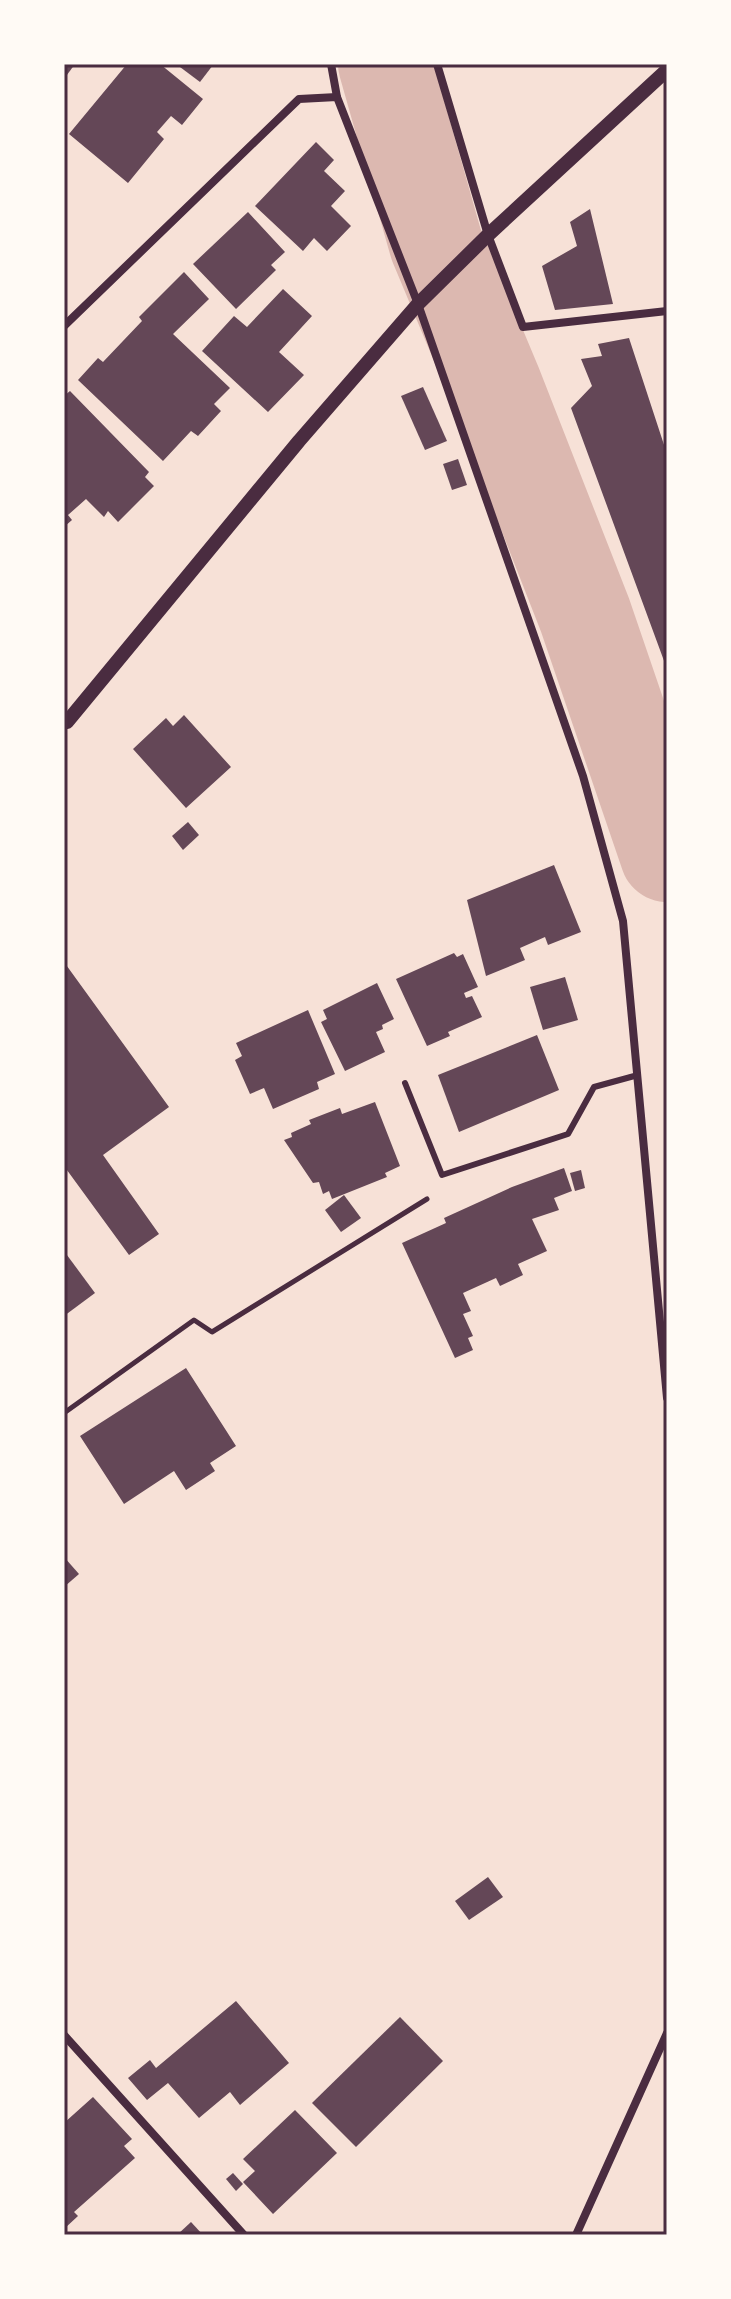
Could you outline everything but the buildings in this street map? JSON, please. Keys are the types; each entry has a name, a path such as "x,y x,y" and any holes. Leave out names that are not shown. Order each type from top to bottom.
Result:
{"street":[{"path":"331,64 337,97 418,304 583,776 623,921 667,1398"},
{"path":"437,64 488,235 523,327 667,311"},
{"path":"66,725 299,441 418,304 667,70"},
{"path":"65,324 299,99 337,97"},
{"path":"576,2235 667,2033"},
{"path":"64,2035 244,2235"}],"lane":[{"path":"405,1083 442,1175 568,1134 594,1087 638,1075"}],"path":[{"path":"64,1413 194,1320 212,1332 433,1195 442,1175"}],"waterway":[{"path":"385,64 436,244 585,615 667,855"}]}
